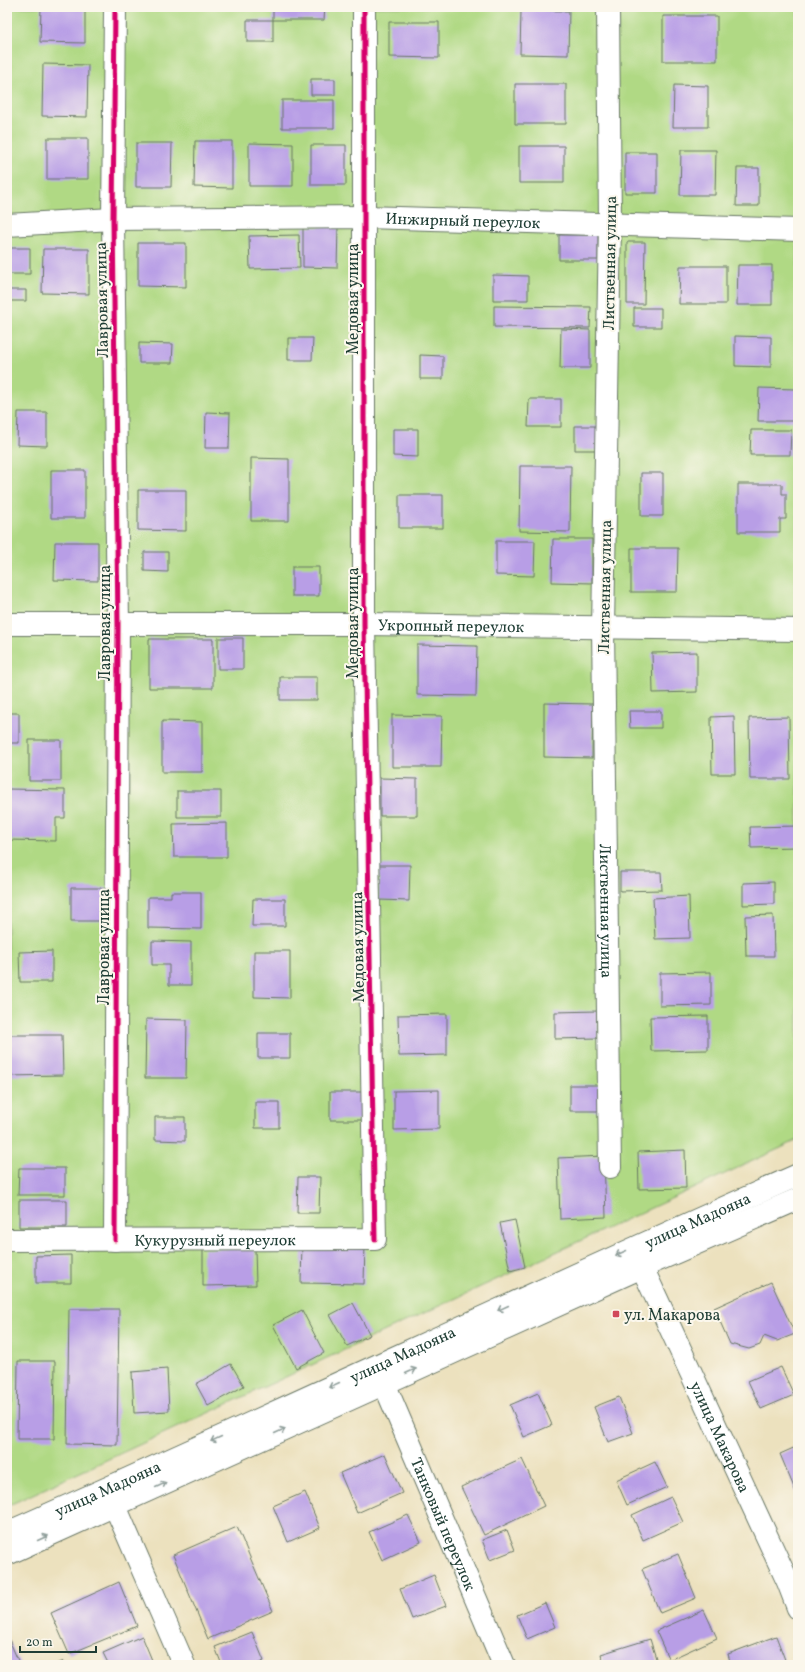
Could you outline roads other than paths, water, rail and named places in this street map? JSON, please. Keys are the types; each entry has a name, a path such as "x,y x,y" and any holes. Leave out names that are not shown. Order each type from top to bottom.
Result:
{"street":[{"name":"Лавровая улица","path":"115,7 112,219 118,625 115,1240"},
{"name":"Медовая улица","path":"364,7 364,624 374,1239"},
{"name":"Лиственная улица","path":"608,7 610,224 603,628 610,1167"},
{"name":"Инжирный переулок","path":"7,225 112,219 365,217 798,230"},
{"name":"Укропный переулок","path":"7,624 364,624 798,630"},
{"name":"улица Мадояна","path":"7,1533 116,1485 616,1256 798,1175"},
{"name":"улица Мадояна","path":"7,1554 642,1267 798,1199"},
{"name":"Кукурузный переулок","path":"7,1240 374,1239"},
{"name":"улица Макарова","path":"642,1267 788,1582 798,1608"},
{"name":"Танковый переулок","path":"384,1383 504,1665"},
{"path":"115,1506 184,1665"}],"place":[{"name":"ул. Макарова","path":"616,1314"}]}
